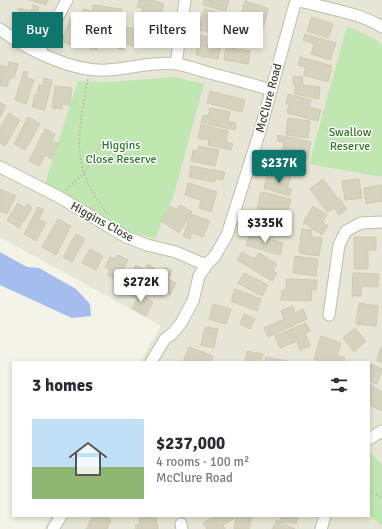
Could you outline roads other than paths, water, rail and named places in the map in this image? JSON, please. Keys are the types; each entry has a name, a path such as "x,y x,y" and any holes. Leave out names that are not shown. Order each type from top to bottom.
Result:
{"street":[{"path":"39,52 67,0"},
{"path":"176,64 186,0"},
{"path":"296,0 357,16 382,26"},
{"name":"McClure Road","path":"152,361 164,339 181,323 193,301 199,276 208,263 212,260 227,235 260,131 296,0"},
{"path":"0,29 16,40 39,52 66,63 90,69 108,70 150,64 176,64 271,90"},
{"name":"Higgins Close","path":"0,167 59,197 126,237 142,244 176,252 201,263 208,263"},
{"path":"329,315 339,245 346,231 361,223 382,222"},
{"path":"370,438 382,431"},
{"path":"54,529 60,517"},
{"path":"321,529 325,517"}],"water":[{"path":"0,252 27,267 39,268 76,289 90,304 91,316 72,318 0,285"}],"park label":[{"name":"Swallow Reserve","path":"350,139"},
{"name":"Higgins Close Reserve","path":"121,152"}]}
